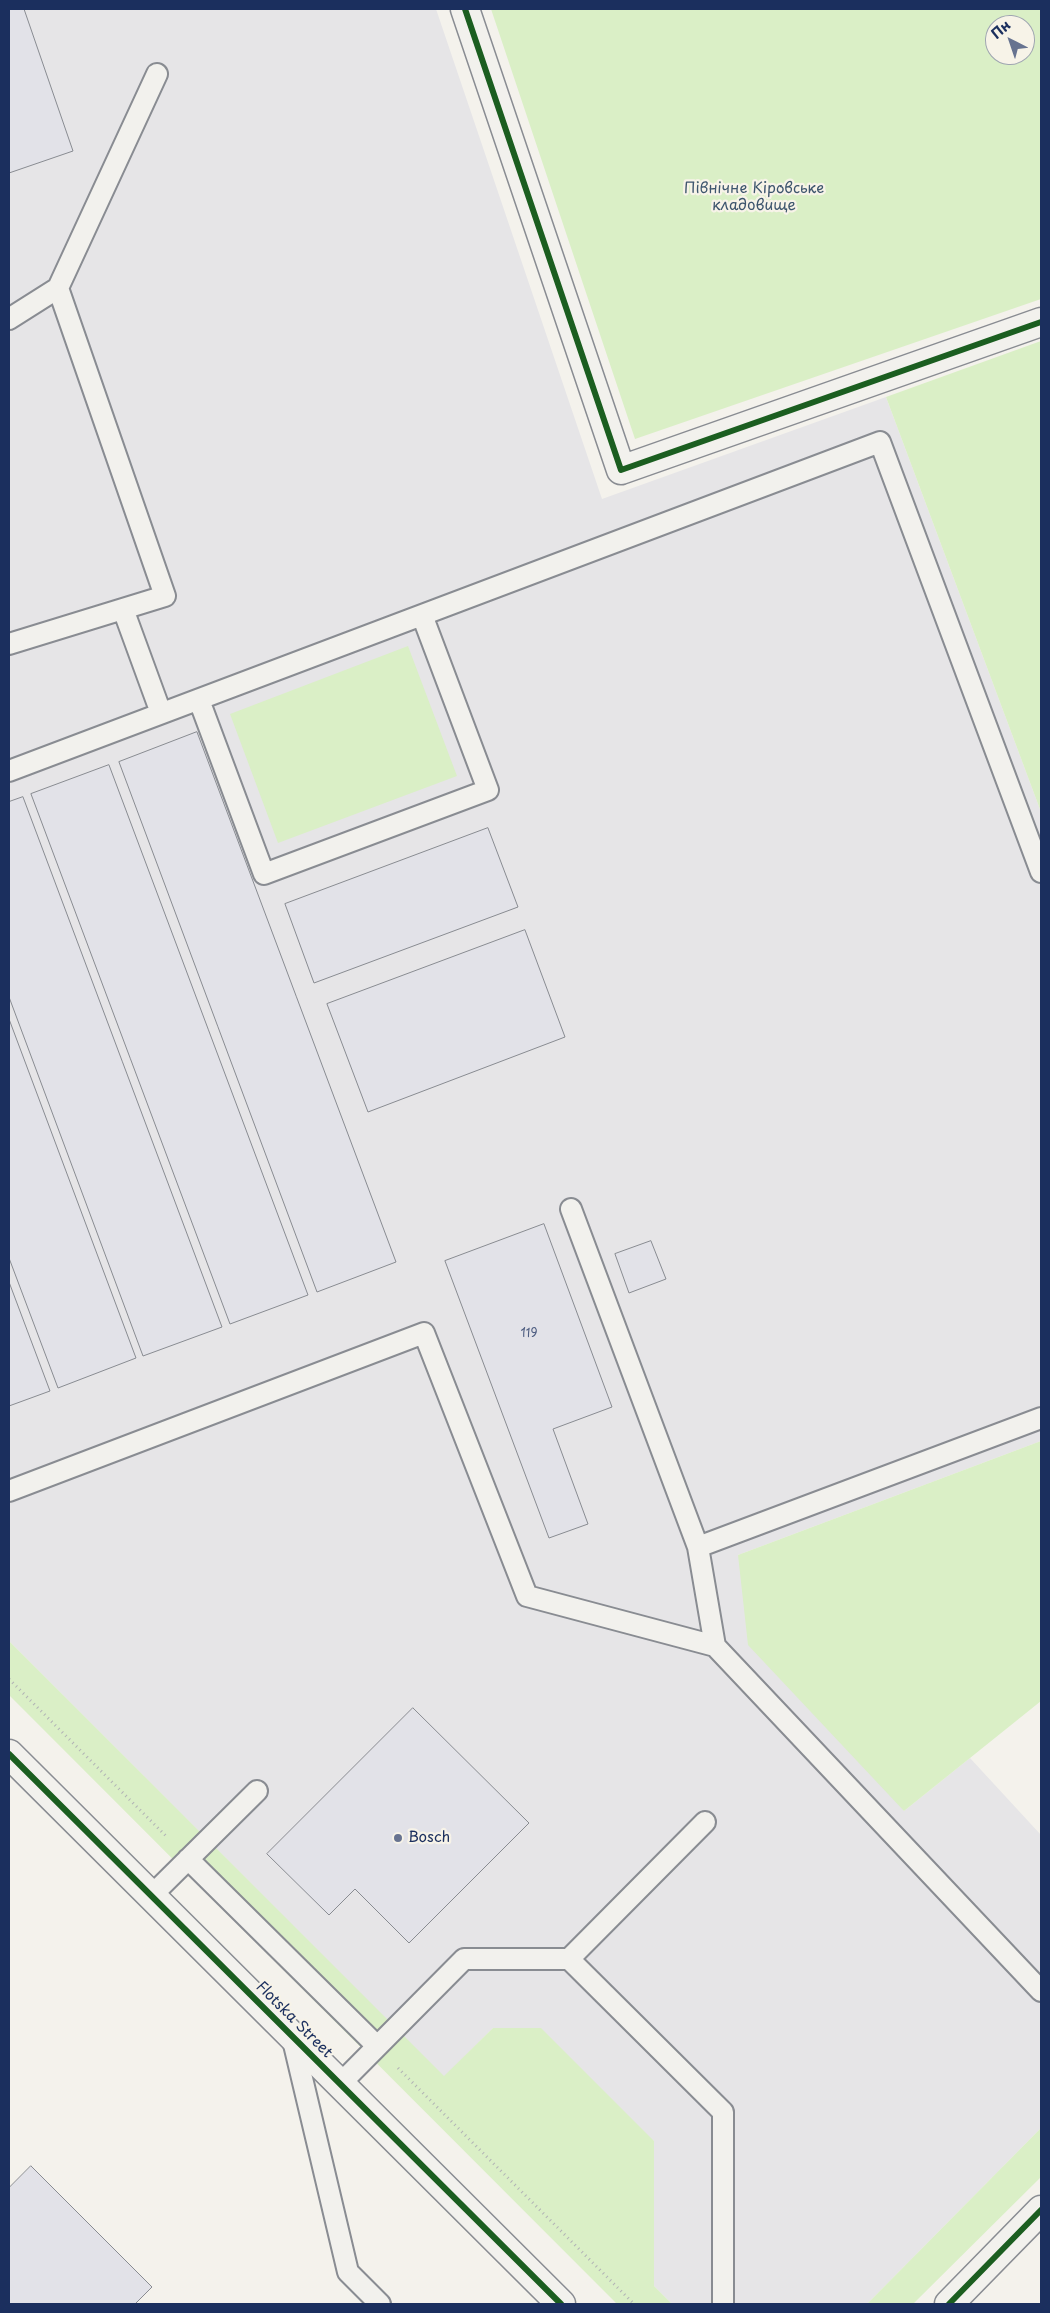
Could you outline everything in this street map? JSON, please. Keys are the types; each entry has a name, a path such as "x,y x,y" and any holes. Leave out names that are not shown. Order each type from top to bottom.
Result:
{"street":[{"path":"465,9 621,470 1041,322"},
{"name":"Flotska Street","path":"9,1754 561,2304"},
{"path":"949,2304 1041,2210"}],"lane":[{"path":"9,319 58,288 157,74"},
{"path":"9,644 166,596 58,288"},
{"path":"9,771 880,442 1041,872"},
{"path":"123,609 161,713"},
{"path":"198,700 264,874 488,790 422,615"},
{"path":"571,1210 698,1547 715,1646"},
{"path":"9,1491 424,1333 527,1596 715,1646 1041,1991"},
{"path":"698,1547 1041,1418"},
{"path":"151,1896 257,1790"},
{"path":"569,1959 705,1822"},
{"path":"188,1859 377,2046"},
{"path":"340,2084 464,1959 569,1959 723,2112 723,2304"},
{"path":"292,2036 348,2272 380,2304"}],"path":[{"path":"9,1679 188,1859"},
{"path":"377,2046 634,2304"}],"shaded area":[{"path":"9,9 436,9 602,499 886,397 1041,812 1041,1441 738,1555 904,1811 970,1758 1041,1835 1041,2128 867,2304 672,2304 654,2286 654,2141 493,2028 444,2077 9,1641"}],"green space":[{"name":"Північне Кіровське кладовище","path":"491,9 1041,9 1041,299 635,439"},
{"path":"1041,341 1041,812 886,397"},
{"path":"408,646 457,776 278,843 230,714"},
{"path":"1041,1441 1041,1701 904,1811 748,1645 738,1555"},
{"path":"9,1641 444,2076 493,2028 541,2028 654,2141 654,2286 672,2304 617,2304 9,1695"},
{"path":"1041,2128 1041,2177 913,2304 867,2304"}],"building":[{"path":"9,9 24,9 73,151 9,173"},
{"path":"197,732 396,1262 317,1292 119,762"},
{"path":"109,765 308,1295 230,1324 31,794"},
{"path":"23,797 222,1327 143,1356 9,997 9,802"},
{"path":"488,828 518,907 314,983 285,904"},
{"path":"525,930 565,1037 368,1112 327,1004"},
{"path":"9,1019 136,1358 58,1388 9,1258"},
{"path":"544,1224 612,1407 553,1429 588,1524 549,1538 445,1261"},
{"path":"651,1241 666,1279 629,1293 615,1254"},
{"path":"9,1282 50,1391 9,1406"},
{"path":"413,1708 529,1823 409,1943 355,1889 329,1915 267,1854"},
{"path":"31,2166 152,2287 135,2304 9,2304 9,2188"}],"cycle path":[{"path":"465,9 621,470 1041,322"},
{"path":"9,1754 561,2304"},
{"path":"949,2304 1041,2210"}],"place":[{"name":"Bosch","path":"398,1838"}]}
